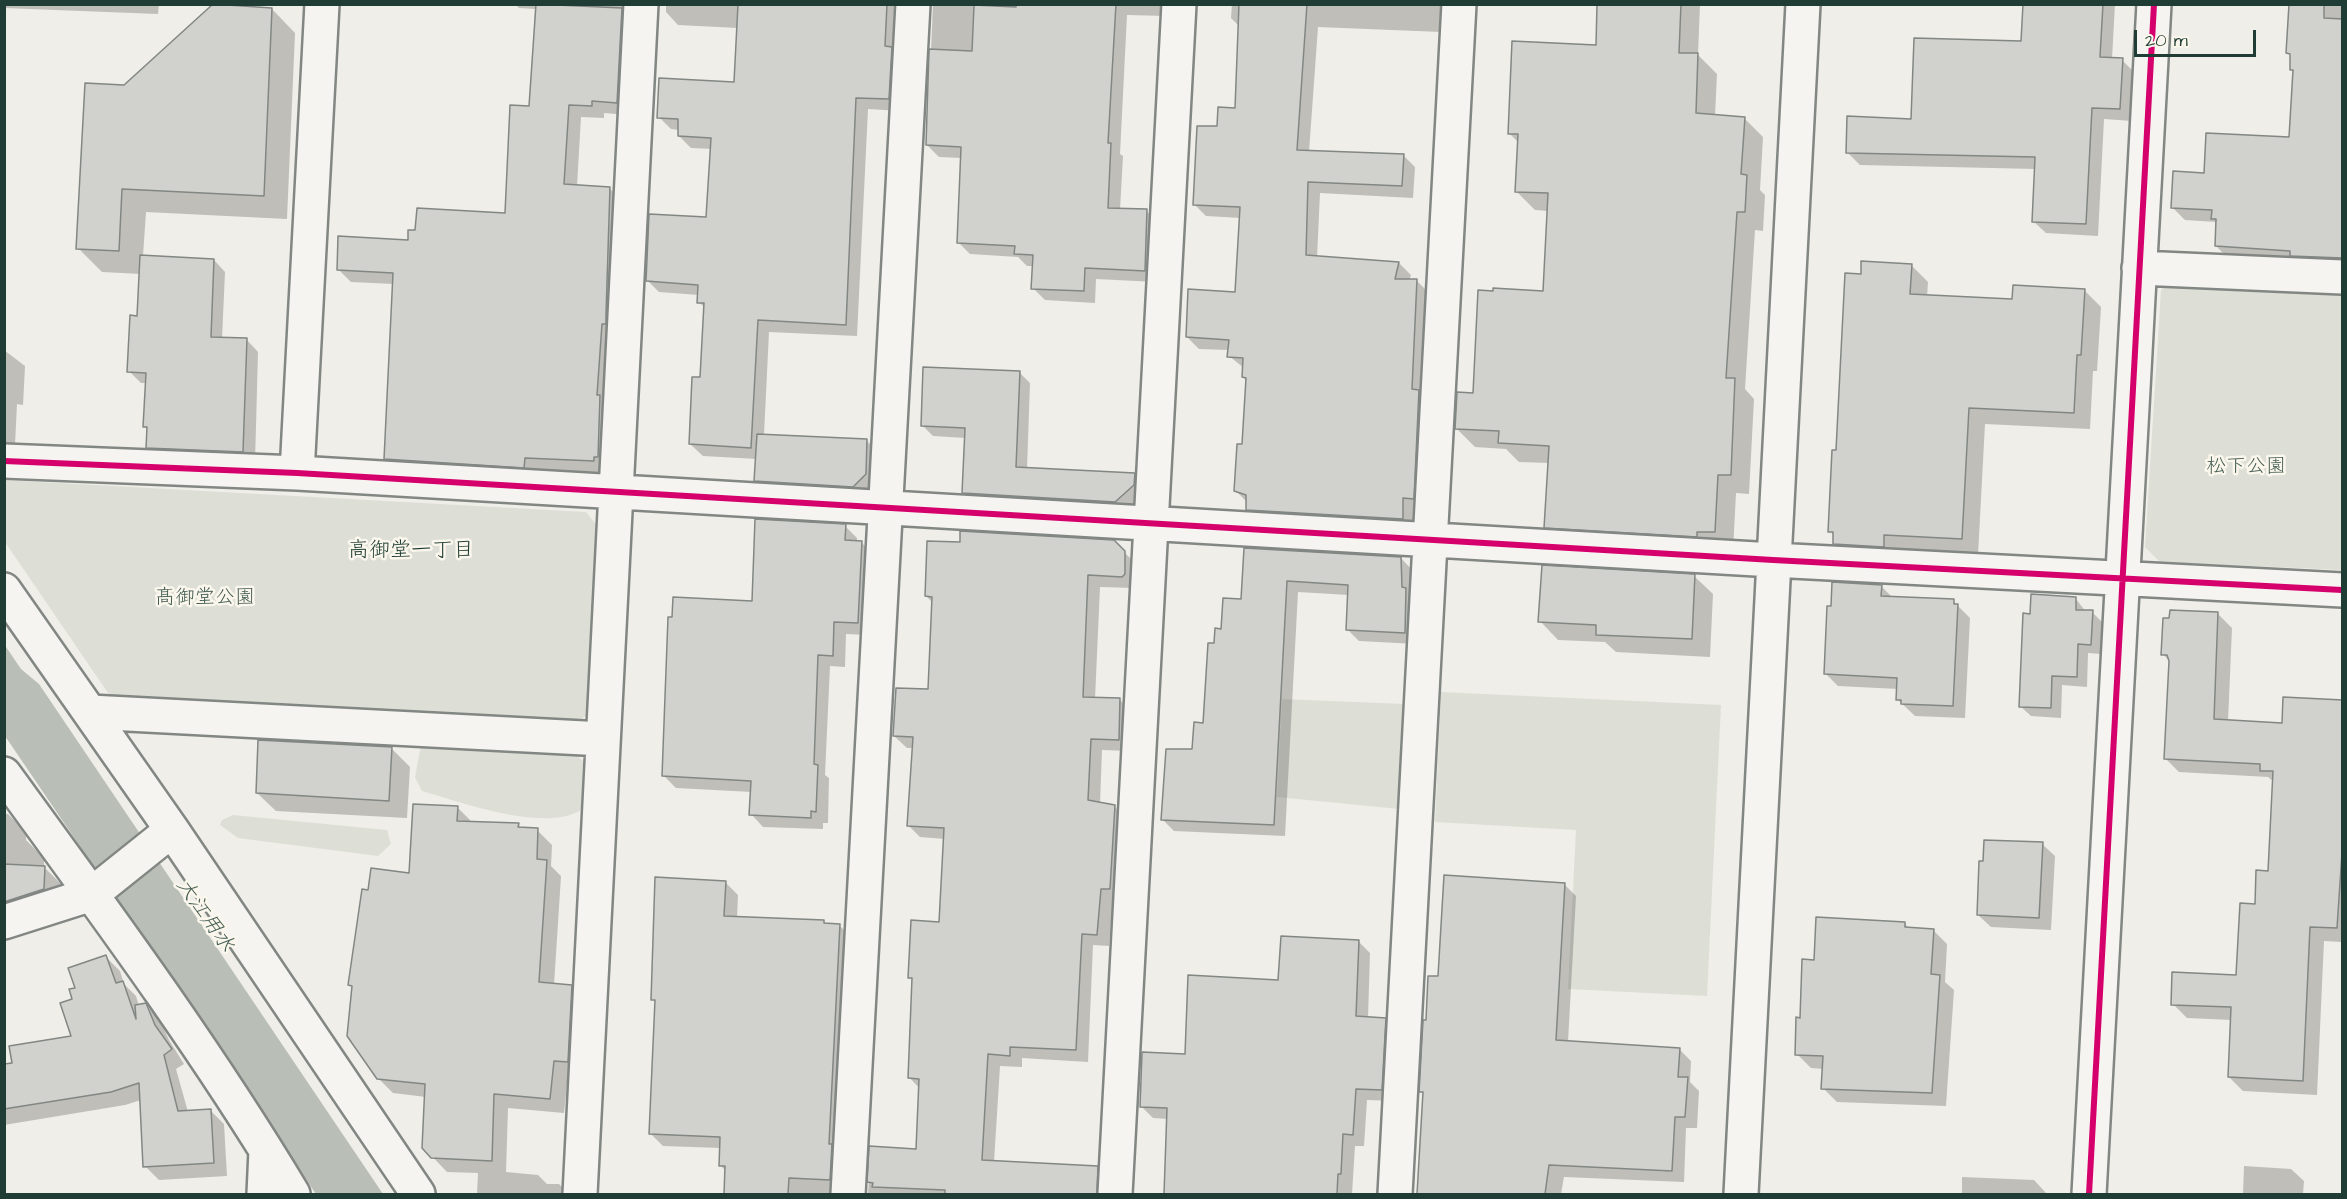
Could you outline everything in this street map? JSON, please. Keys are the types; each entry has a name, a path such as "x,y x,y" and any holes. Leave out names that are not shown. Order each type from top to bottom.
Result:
{"street":[{"path":"297,473 322,4"},
{"path":"580,1194 641,4"},
{"path":"848,1194 913,4"},
{"path":"1115,1194 1179,4"},
{"path":"1395,1194 1459,4"},
{"path":"1741,1194 1803,4"},
{"path":"2089,1194 2154,4"},
{"path":"2139,268 2343,277"},
{"path":"4,461 297,473 1773,560 2343,590"},
{"path":"4,590 90,712 163,837 418,1194"},
{"path":"90,712 603,739"},
{"path":"4,774 97,889 293,1194"},
{"path":"4,922 97,889 163,837"},
{"path":"264,1194 266,1150"}],"green space":[{"name":"松下公園","path":"2174,280 2342,287 2342,570 2160,562 2145,547 2161,290"},
{"name":"髙御堂公園","path":"4,480 586,512 599,528 590,713 573,724 137,703 108,693 5,542"},
{"path":"1441,692 1721,705 1707,996 1568,989 1576,830 1435,822"},
{"path":"1282,699 1404,704 1399,809 1277,797"},
{"path":"421,745 570,749 583,761 581,810 565,816 525,817 480,808 422,791 415,777"},
{"path":"233,815 387,830 391,844 378,856 238,838 220,825 222,820"}],"shaded area":[{"path":"4,644 21,669 39,684 383,1194 316,1194 5,736"}],"building":[{"path":"213,4 272,8 264,196 122,189 119,251 76,249 85,83 124,85"},
{"path":"536,4 622,8 617,103 592,101 592,106 569,105 564,184 610,187 606,324 602,324 597,395 600,395 598,457 594,457 594,461 525,458 524,468 384,459 393,273 337,270 338,236 408,240 408,230 415,230 417,208 505,213 510,105 529,106"},
{"path":"738,4 887,4 885,46 892,47 889,99 856,98 846,325 758,320 751,448 689,444 692,377 700,377 704,303 697,303 698,285 646,281 649,214 706,217 711,138 678,136 678,119 657,118 659,78 734,82"},
{"path":"1016,4 1116,4 1108,143 1111,143 1108,208 1147,209 1145,271 1085,268 1084,291 1031,289 1033,255 1014,254 1015,246 957,243 961,147 926,145 929,49 972,51 974,5 1016,7"},
{"path":"1239,4 1307,4 1297,150 1404,154 1402,186 1308,182 1306,255 1399,262 1395,279 1417,279 1412,389 1419,390 1414,499 1403,498 1403,519 1246,510 1246,495 1234,491 1237,444 1242,444 1246,378 1242,377 1243,358 1227,357 1229,340 1186,337 1188,289 1235,292 1240,207 1193,205 1197,126 1217,126 1218,107 1235,108"},
{"path":"1597,4 1681,4 1679,53 1698,53 1696,113 1745,117 1741,174 1747,175 1745,212 1737,212 1726,378 1735,378 1731,475 1718,475 1715,532 1697,532 1697,537 1544,528 1549,446 1498,443 1499,431 1455,429 1457,392 1473,393 1478,290 1493,291 1493,288 1543,291 1548,193 1515,192 1518,134 1508,134 1512,41 1596,45"},
{"path":"2023,4 2103,4 2100,57 2123,58 2120,109 2092,108 2086,224 2032,222 2035,157 1846,153 1847,116 1911,119 1914,38 2021,41"},
{"path":"2289,4 2324,4 2324,18 2343,19 2343,258 2290,256 2290,251 2215,246 2216,219 2211,219 2212,210 2171,208 2173,171 2204,173 2206,133 2289,137 2293,70 2290,70 2290,54 2286,53"},
{"path":"140,255 214,259 211,337 247,338 243,452 146,448 147,427 143,427 146,373 127,372 130,315 137,316"},
{"path":"1861,261 1912,264 1910,294 2012,299 2013,285 2085,289 2081,355 2077,355 2074,413 1969,408 1962,539 1884,535 1884,547 1833,544 1833,532 1828,532 1832,450 1836,450 1845,273 1861,274"},
{"path":"923,367 1020,371 1016,467 1135,473 1134,485 1115,502 962,493 965,428 921,426"},
{"path":"757,434 867,439 866,474 853,487 754,481"},
{"path":"755,519 846,524 845,540 862,541 858,623 834,622 833,656 818,655 814,764 818,765 816,812 811,811 811,818 749,815 751,781 662,776 668,617 672,617 673,597 752,601"},
{"path":"960,531 1114,540 1125,551 1125,574 1122,577 1088,575 1083,697 1120,698 1119,740 1091,739 1088,800 1115,805 1110,889 1101,889 1097,935 1082,934 1076,1050 1010,1047 1010,1056 988,1054 982,1160 1098,1166 1097,1194 945,1194 945,1190 872,1187 873,1183 867,1182 869,1146 916,1149 919,1079 908,1078 912,978 908,978 911,920 939,922 944,828 907,826 913,737 893,736 896,688 928,689 932,597 925,596 927,541 960,542"},
{"path":"1244,548 1401,557 1402,587 1406,588 1405,633 1346,630 1348,585 1287,581 1274,825 1161,820 1166,749 1192,749 1194,722 1203,723 1208,643 1214,643 1215,628 1221,629 1223,598 1241,599"},
{"path":"1542,565 1695,574 1692,639 1596,635 1596,625 1538,622"},
{"path":"1832,582 1882,585 1881,596 1954,599 1954,604 1958,604 1953,706 1901,704 1901,700 1896,700 1897,678 1824,674 1827,606 1831,606"},
{"path":"2031,594 2076,597 2076,610 2093,610 2091,645 2078,644 2077,677 2052,676 2051,708 2019,707 2023,613 2030,614"},
{"path":"2170,610 2218,612 2214,719 2282,723 2283,697 2343,700 2343,838 2337,928 2310,927 2303,1081 2228,1077 2231,1007 2171,1005 2172,972 2236,975 2240,903 2255,904 2256,870 2268,871 2273,771 2260,771 2260,764 2164,759 2169,661 2167,655 2161,655 2163,618 2169,618"},
{"path":"258,740 392,747 389,801 256,793"},
{"path":"413,804 458,806 457,821 519,823 518,827 538,828 537,859 547,860 539,982 572,985 568,1062 554,1061 550,1099 494,1094 492,1161 431,1158 422,1148 425,1084 377,1079 347,1036 352,986 348,985 362,889 368,890 371,868 409,873"},
{"path":"1984,840 2043,842 2039,918 1977,915 1979,861 1983,861"},
{"path":"4,864 45,866 44,889 4,902"},
{"path":"1444,875 1565,883 1556,1040 1680,1048 1678,1077 1688,1077 1685,1117 1675,1117 1672,1171 1549,1165 1545,1194 1417,1194 1423,1092 1419,1092 1423,1020 1426,1020 1428,976 1438,976"},
{"path":"655,877 726,881 724,916 824,920 824,923 840,924 829,1144 832,1144 830,1180 789,1178 788,1194 724,1194 725,1166 719,1166 720,1137 649,1134 655,1000 651,1000"},
{"path":"1816,917 1905,922 1905,927 1934,929 1931,974 1940,975 1932,1093 1821,1089 1823,1056 1795,1055 1796,1017 1800,1018 1802,959 1814,960"},
{"path":"1281,936 1359,940 1356,1016 1386,1018 1382,1090 1356,1089 1353,1135 1343,1134 1341,1174 1338,1174 1337,1194 1164,1194 1167,1108 1140,1107 1142,1052 1185,1054 1188,975 1278,980"},
{"path":"106,955 116,983 123,981 136,1019 135,1005 146,1003 155,1025 172,1049 164,1055 178,1111 211,1109 214,1163 143,1167 139,1083 111,1092 4,1109 4,1064 12,1063 9,1046 71,1036 60,1003 72,999 69,989 75,988 68,968"}],"cycle path":[{"path":"2089,1194 2154,4"},
{"path":"4,461 297,473 1773,560 2342,590"}],"district":[{"name":"高御堂一丁目","path":"411,552"}],"water label":[{"name":"大江用水","path":"204,916"}]}
